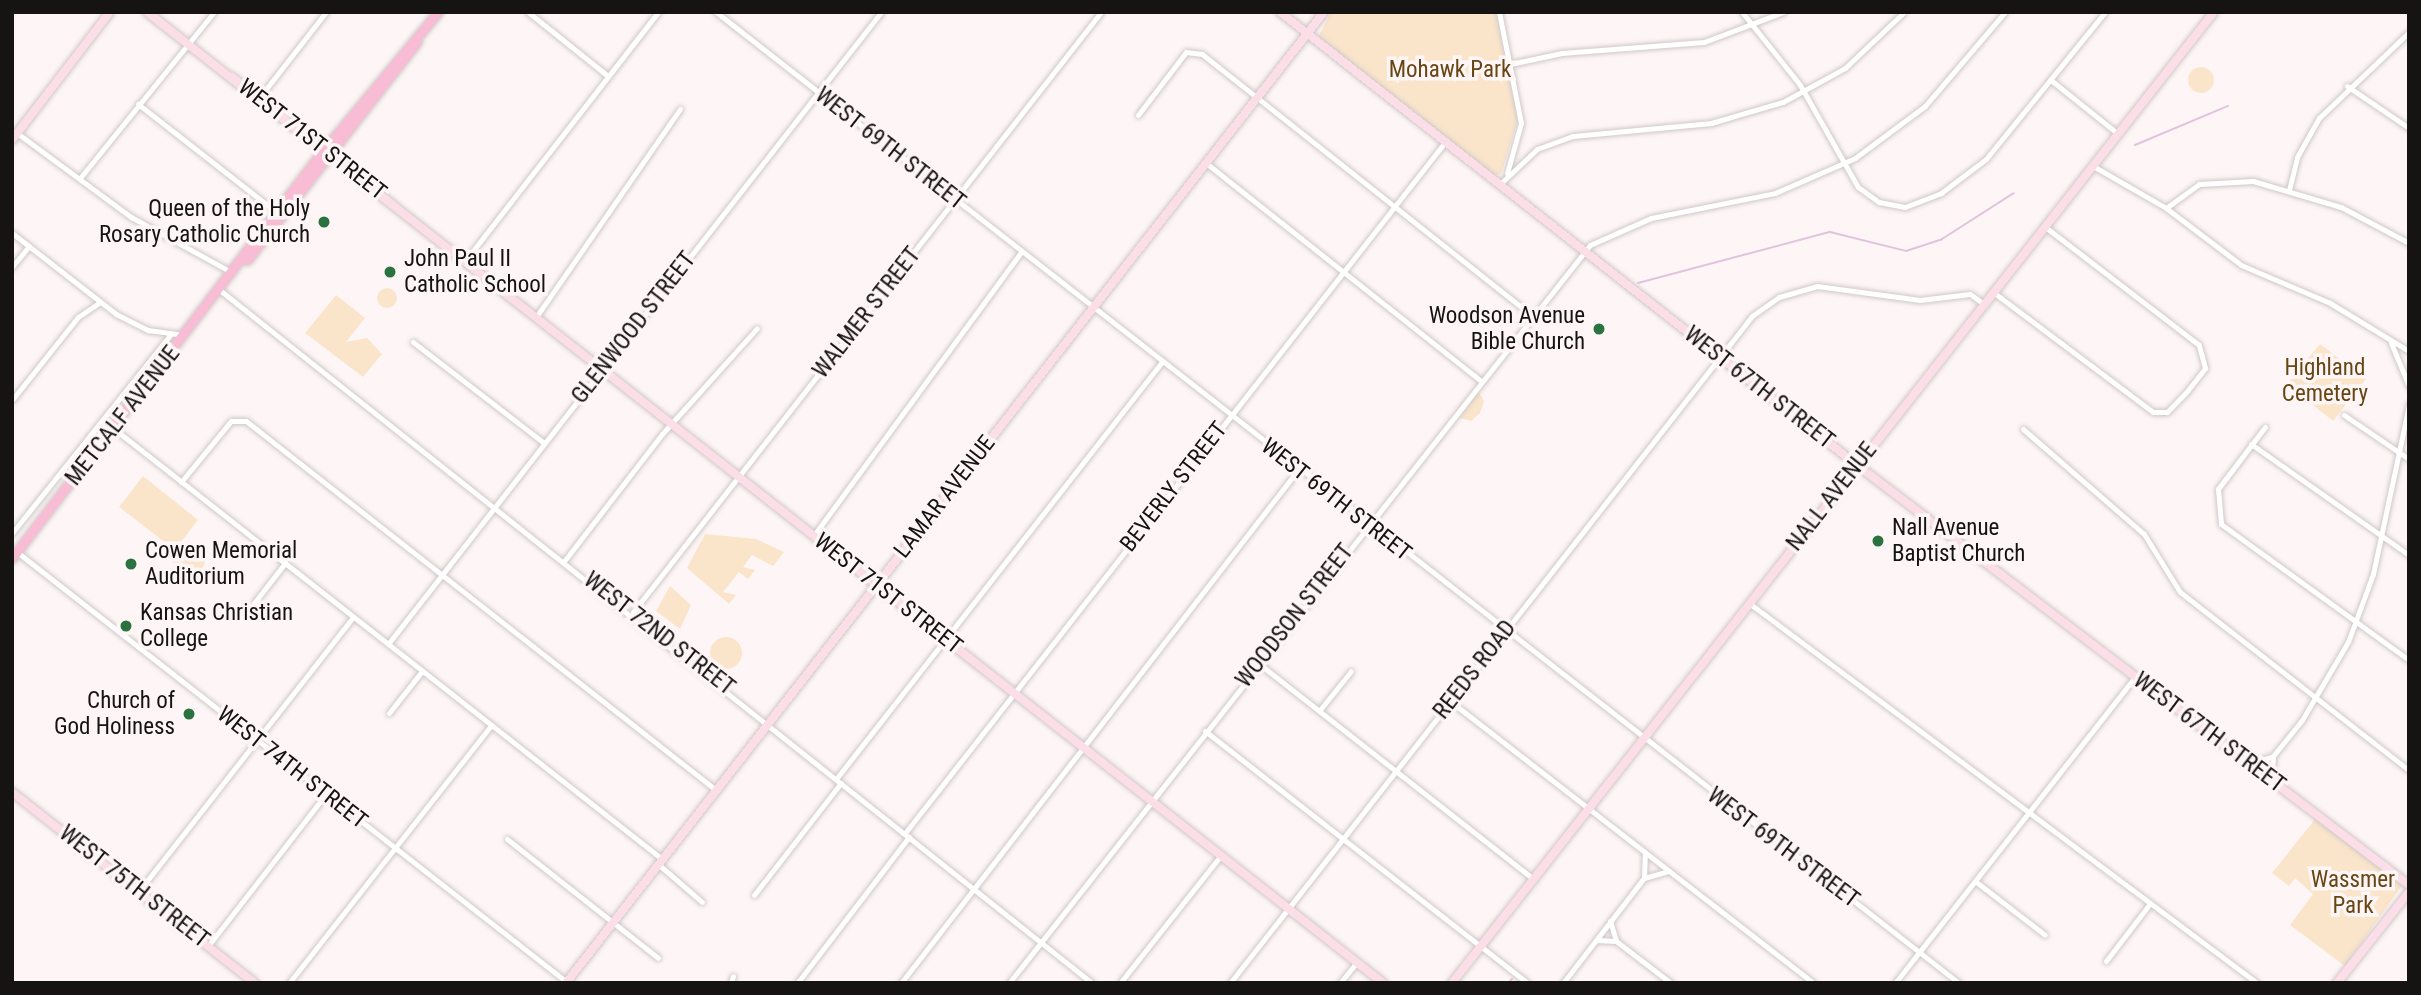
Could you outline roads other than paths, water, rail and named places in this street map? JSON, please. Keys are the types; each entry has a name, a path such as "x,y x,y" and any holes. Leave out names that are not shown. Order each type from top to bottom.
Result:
{"main road":[{"name":"METCALF AVENUE","path":"15,555 434,16"},
{"name":"METCALF AVENUE","path":"234,274 276,212 328,153"}],"street":[{"path":"110,12 15,136 80,178 131,217 234,274"},
{"name":"WEST 71ST STREET","path":"148,12 1383,983"},
{"path":"80,178 214,12"},
{"path":"259,99 326,12"},
{"path":"528,12 608,76"},
{"path":"465,261 658,12"},
{"name":"WEST 69TH STREET","path":"716,12 1297,471 1959,983"},
{"name":"GLENWOOD STREET","path":"388,644 881,12"},
{"name":"WALMER STREET","path":"633,612 1101,12"},
{"name":"WEST 67TH STREET","path":"1280,12 1857,465 2409,885"},
{"name":"LAMAR AVENUE","path":"567,983 1324,12"},
{"path":"1499,12 1520,108 1519,147 1499,185"},
{"path":"1742,12 1805,92 1844,163 1870,197 1891,205 1918,205 1986,159 2052,82 2105,12"},
{"path":"1510,64 1588,50 1694,44 1755,26 1783,12"},
{"path":"1499,185 1530,154 1590,132 1737,118 1805,92 1854,61 1904,12"},
{"path":"1584,251 1632,224 1775,193 1844,163 1925,106 2005,12"},
{"name":"NALL AVENUE","path":"1452,983 2214,12"},
{"path":"2289,190 2306,139 2347,86 2409,32"},
{"path":"1138,115 1193,50 1531,314"},
{"path":"2052,82 2117,133"},
{"path":"2347,86 2409,128"},
{"path":"138,104 276,212"},
{"path":"536,317 680,109"},
{"name":"BEVERLY STREET","path":"798,982 1014,693 1445,142"},
{"path":"1519,147 1530,154"},
{"path":"1206,163 1480,380"},
{"path":"2092,165 2166,208 2241,265 2330,303 2409,351"},
{"path":"2166,208 2183,192 2214,180 2289,190 2357,214 2409,243"},
{"path":"1993,292 2153,412 2167,412 2188,390 2204,368 2199,345 2044,226"},
{"path":"12,233 99,303 137,325 186,335"},
{"path":"12,267 29,246"},
{"name":"WOODSON STREET","path":"1009,983 1531,314 1584,251"},
{"path":"814,535 1021,252"},
{"name":"REEDS ROAD","path":"1230,983 1718,357 1763,307 1807,287 1920,300 1970,294 1984,304"},
{"name":"WEST 72ND STREET","path":"221,291 633,612 838,781 1092,983"},
{"path":"12,400 78,317 99,303"},
{"path":"565,560 673,425 757,328"},
{"path":"12,533 171,334"},
{"path":"2386,337 2400,354 2409,386"},
{"path":"413,342 544,443"},
{"path":"754,895 945,638 1161,363"},
{"path":"2271,780 2273,756 2317,698 2357,621 2382,538 2409,404"},
{"path":"2344,415 2409,459"},
{"path":"181,482 236,418 716,790"},
{"path":"2265,427 2218,489 2218,520 2409,660"},
{"path":"113,428 660,861 702,902"},
{"path":"2023,429 2144,534 2180,592 2409,770"},
{"path":"2251,444 2409,555"},
{"path":"901,983 1297,471"},
{"name":"WEST 74TH STREET","path":"15,555 567,983"},
{"path":"254,603 285,563"},
{"path":"1749,603 2148,906 2258,983"},
{"path":"139,891 353,617"},
{"path":"1258,663 1533,878"},
{"path":"389,713 422,671"},
{"path":"1319,711 1351,671"},
{"path":"1895,983 2135,677"},
{"path":"1450,701 1814,983"},
{"path":"289,983 491,725"},
{"path":"1205,732 1527,983"},
{"path":"2249,764 2273,756"},
{"name":"WEST 75TH STREET","path":"12,792 255,983"},
{"path":"208,946 326,794"},
{"path":"507,839 658,958"},
{"path":"1642,850 1644,878"},
{"path":"1120,983 1221,855"},
{"path":"1562,982 1644,878 1669,871"},
{"path":"1975,881 2045,935"},
{"path":"2337,983 2409,892"},
{"path":"2106,961 2148,906"},
{"path":"1610,921 1616,941"},
{"path":"1596,940 1616,941 1671,983"},
{"path":"1340,983 1357,962"}],"waterway":[{"path":"2135,145 2228,106"},
{"path":"1638,283 1830,232 1906,251 1942,239 2014,193"},
{"path":"1508,983 1512,979"}],"place":[{"name":"Queen of the Holy Rosary Catholic Church","path":"324,222"},
{"name":"John Paul II Catholic School","path":"390,272"},
{"name":"Woodson Avenue Bible Church","path":"1599,329"},
{"name":"Nall Avenue Baptist Church","path":"1878,541"},
{"name":"Cowen Memorial Auditorium","path":"131,564"},
{"name":"Kansas Christian College","path":"126,626"},
{"name":"Church of God Holiness","path":"189,714"}],"park label":[{"name":"Mohawk Park","path":"1450,70"},
{"name":"Highland Cemetery","path":"2325,381"},
{"name":"Wassmer Park","path":"2353,893"}]}
